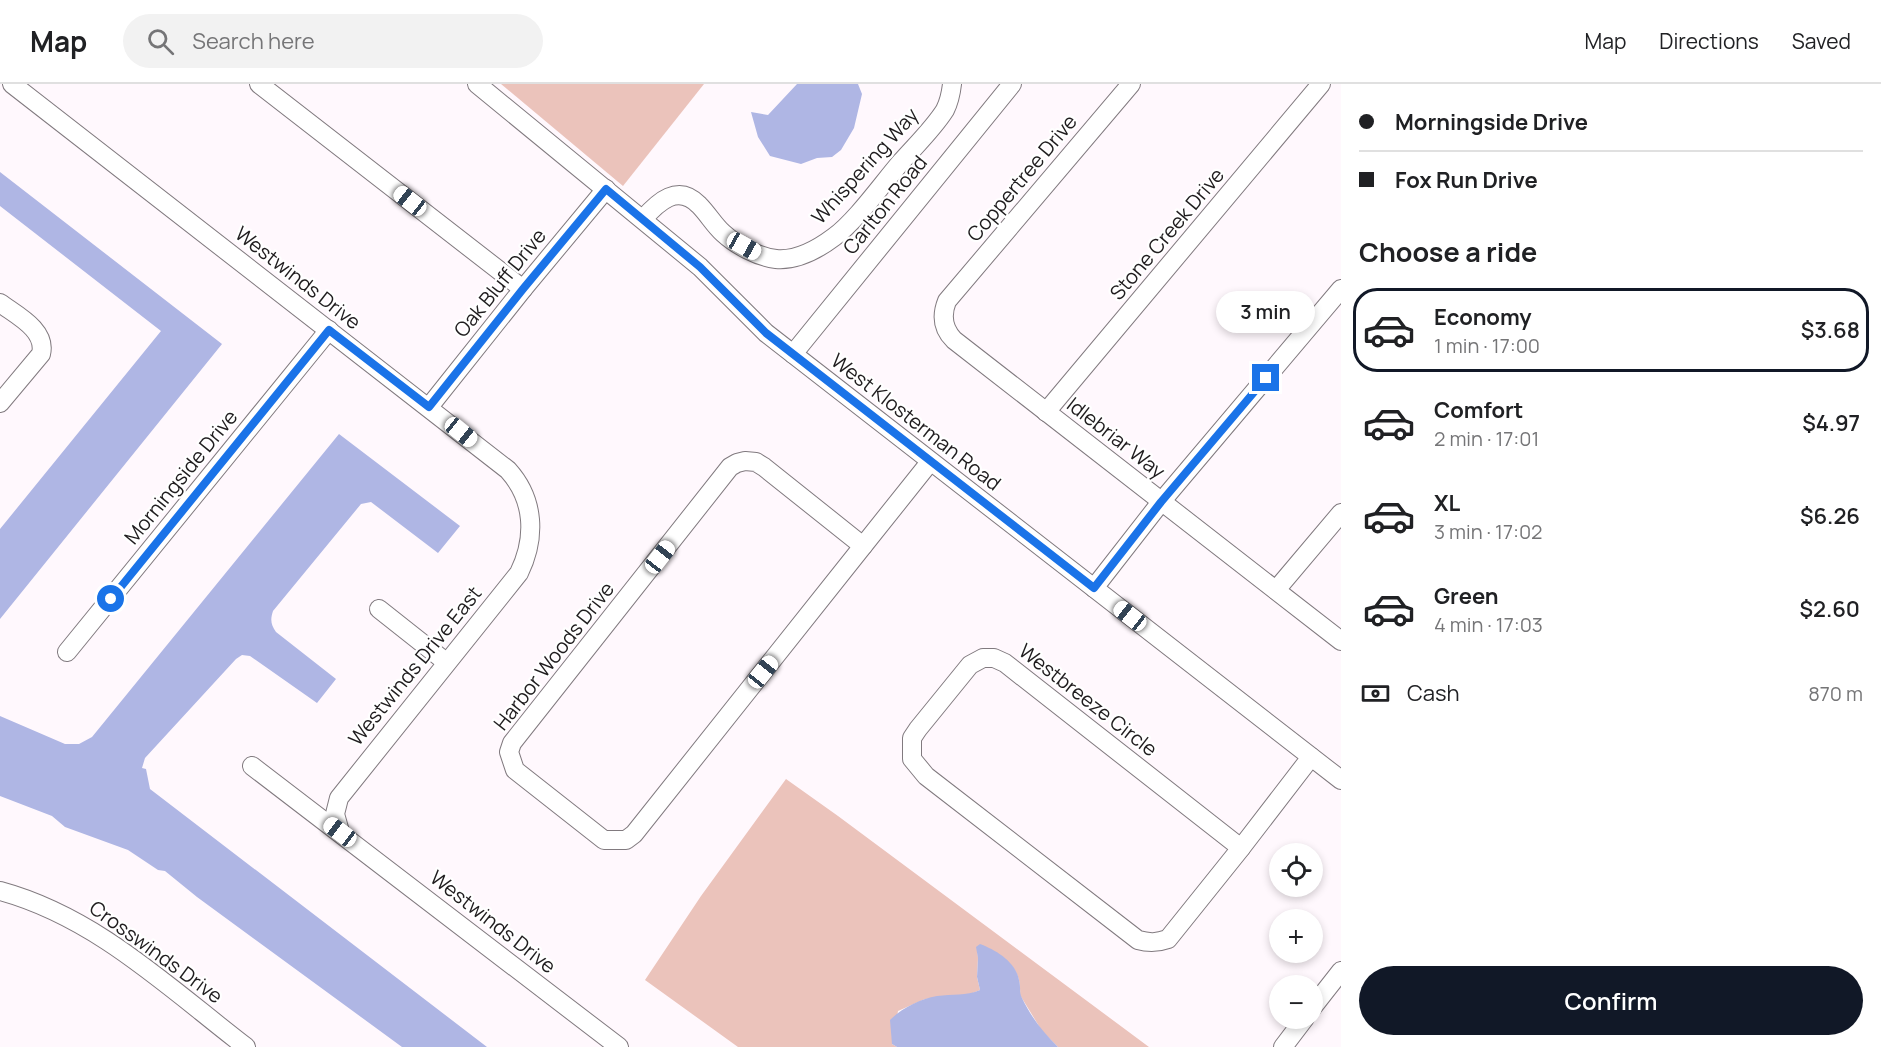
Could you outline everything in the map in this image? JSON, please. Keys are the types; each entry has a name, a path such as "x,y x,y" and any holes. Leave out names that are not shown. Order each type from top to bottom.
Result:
{"street":[{"name":"Westwinds Drive","path":"12,84 508,470 516,478 528,503 531,525"},
{"path":"259,84 523,289"},
{"name":"West Klosterman Road","path":"477,84 700,267 766,333 1341,780"},
{"name":"Whispering Way","path":"643,219 652,208 666,198 685,197 694,200 723,233 755,253 780,259 810,252 842,230 934,123 948,103 952,84"},
{"name":"Carlton Road","path":"793,354 1012,84"},
{"name":"Coppertree Drive","path":"947,302 1131,84"},
{"name":"Stone Creek Drive","path":"1046,412 1322,84"},
{"name":"Oak Bluff Drive","path":"429,407 606,189"},
{"path":"1094,588 1161,502 1341,289"},
{"name":"Idlebriar Way","path":"947,302 944,321 948,335 1341,641"},
{"path":"0,303 37,332 42,342 40,354 0,404"},
{"name":"Morningside Drive","path":"67,652 329,330"},
{"name":"Harbor Woods Drive","path":"863,546 756,462 737,463 730,467 512,743 509,752 515,770 604,840 626,840 634,834 930,462"},
{"path":"1276,590 1341,513"},
{"name":"Westwinds Drive East","path":"340,832 335,814 339,798 519,573 527,552 531,525"},
{"path":"379,609 446,662"},
{"name":"Westbreeze Circle","path":"983,658 994,658 1005,663 1241,848 1168,939 1148,943 1138,940 926,776 912,759 912,738 970,665 983,658"},
{"path":"1241,848 1311,757"},
{"name":"Westwinds Drive","path":"252,766 619,1047"},
{"name":"Crosswinds Drive","path":"0,891 55,911 102,936 246,1047"},
{"path":"1323,997 1337,983"},
{"path":"1283,1047 1297,1029"}],"shaded area":[{"path":"501,84 704,84 623,186"},
{"path":"786,779 1149,1047 1058,1047 1042,1031 1020,995 1018,976 1014,968 995,953 977,947 977,977 980,990 968,995 925,999 898,1011 892,1044 897,1047 738,1047 645,980 701,896"}],"water":[{"path":"797,84 858,84 862,94 854,128 841,150 832,157 817,158 801,164 770,156 758,137 751,112 768,115"},
{"path":"0,172 222,344 0,619 0,529 161,331 0,206"},
{"path":"339,434 460,526 438,553 371,502 361,504 272,614 273,627 276,632 336,679 317,703 250,656 242,655 145,758 142,768 146,769 150,789 487,1047 402,1047 165,871 158,870 128,850 65,827 52,816 0,796 0,716 65,744 79,744 92,737"},
{"path":"980,944 999,953 1010,962 1017,974 1021,996 1026,1005 1047,1036 1058,1047 897,1047 892,1044 890,1020 906,1008 931,997 980,990 976,947"}],"route":[{"path":"111,599 329,330 429,407 606,189 700,267 766,333 1094,588 1161,502 1266,378"}]}
